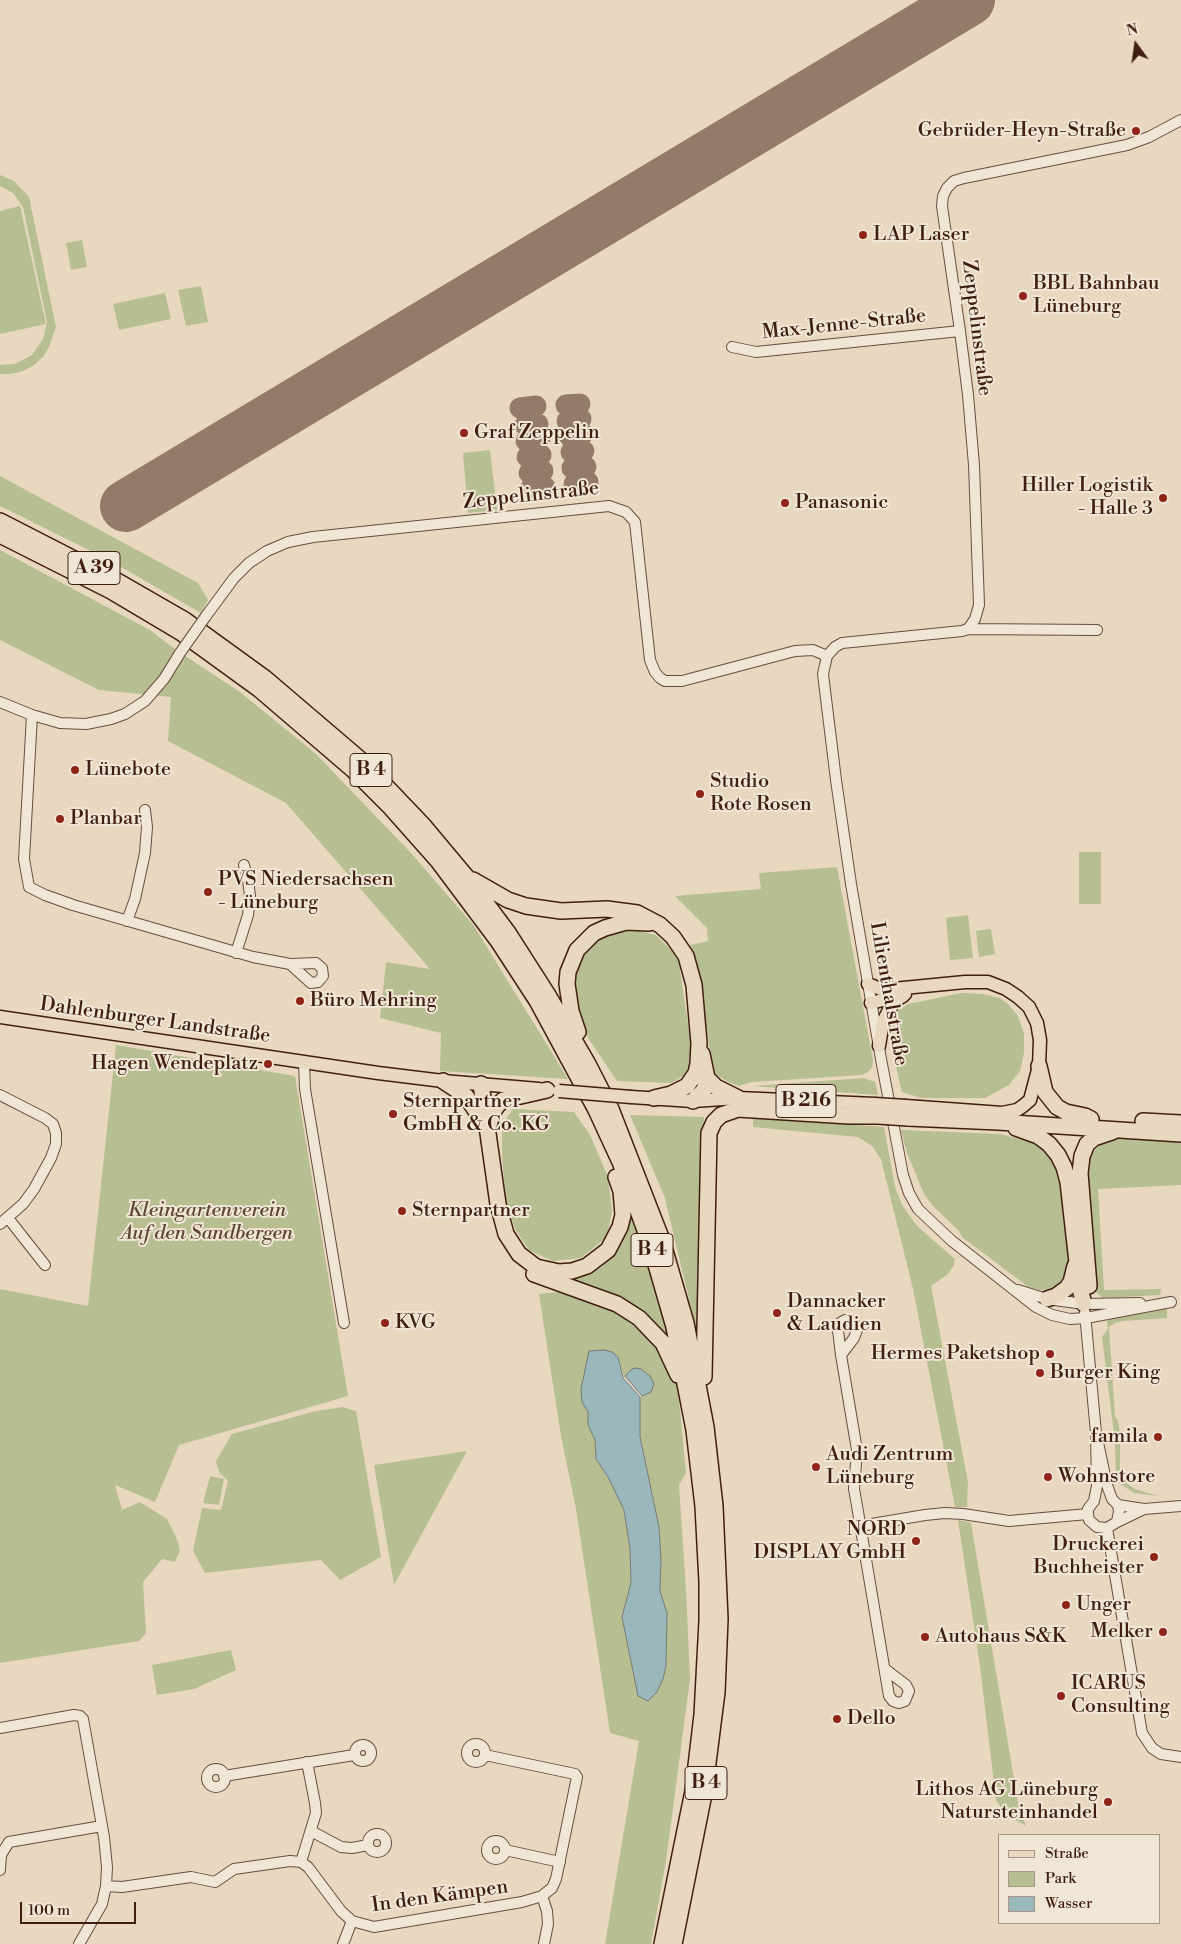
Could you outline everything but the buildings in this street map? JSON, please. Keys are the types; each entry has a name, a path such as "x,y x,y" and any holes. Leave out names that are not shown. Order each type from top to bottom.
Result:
{"highway":[{"name":"A 39","path":"0,521 119,582 185,620 265,678"},
{"name":"A 39","path":"0,535 112,591 205,649"},
{"name":"B 4","path":"205,649 260,690 352,769 397,814 438,861 518,971 537,1001 596,1110 620,1162 650,1244 694,1395 715,1506 719,1581 719,1656 713,1725 704,1794 674,1944"},
{"name":"B 4","path":"265,678 361,760 407,807 465,875 529,964 588,1064 611,1109 662,1240 686,1323 694,1395 707,1582 706,1655 702,1716 692,1791 662,1944"},
{"path":"465,875 492,892 526,906 561,911 622,910 643,916 660,925 680,946 688,963 694,985 699,1043 698,1064 692,1080 687,1086 671,1094 654,1098"},
{"path":"588,1064 588,1054 575,1024 568,997 568,972 571,960 585,940 605,928 616,924 636,922 660,925"},
{"path":"693,1100 704,1090 707,1078 699,1043"},
{"path":"1039,1066 1045,1092 1057,1107 1066,1112 1091,1119"},
{"path":"482,1084 478,1097 478,1114 497,1220 507,1248 522,1266 534,1274 617,1304 639,1318 663,1343 694,1395 704,1381 709,1133 714,1122 738,1103 707,1078"},
{"path":"440,1081 466,1096 478,1114"},
{"path":"482,1084 487,1131 501,1219 512,1246 536,1267 559,1272 572,1271 587,1266 608,1250 615,1240 620,1227 623,1215 620,1191 596,1110"},
{"path":"487,1131 493,1112 504,1100 553,1090"},
{"name":"B 216","path":"738,1103 849,1116 876,1110 1000,1118 1181,1134"},
{"path":"1000,1118 1038,1136 1049,1144 1058,1155 1064,1167 1068,1182 1080,1289 1085,1311"},
{"name":"B 216","path":"1000,1118 1091,1119 1181,1123"},
{"path":"1085,1311 1090,1292 1080,1173 1082,1156 1087,1144 1094,1138 1120,1129"},
{"path":"1047,1298 1056,1296 1067,1288 1077,1263"}],"main road":[{"path":"868,984 883,990 965,982 988,982 1006,989 1029,1007 1037,1023 1040,1040 1039,1066 1030,1100 1017,1110 1000,1118"},
{"path":"871,1004 937,985"},
{"path":"879,1046 883,1022 889,1010 896,1000 907,993"},
{"name":"Dahlenburger Landstraße","path":"0,1017 440,1081"},
{"name":"B 216","path":"440,1081 631,1097 738,1103"}],"street":[{"name":"Zeppelinstraße","path":"968,629 975,619 979,605 974,465 960,331 942,196 954,181 1127,145 1149,137 1181,120"},
{"name":"Max-Jenne-Straße","path":"732,347 756,352 960,331"},
{"name":"Zeppelinstraße","path":"0,702 32,715 60,723 86,724 126,714 156,689 234,578 249,563 267,551 288,542 323,536 609,506 626,512 635,522 650,660 660,678 665,681 682,681 795,651 813,650 827,656"},
{"path":"827,656 835,646 851,641 968,629 1096,630"},
{"name":"Lilienthalstraße","path":"827,656 823,674 851,884 903,1175 909,1193 918,1209 930,1222 970,1256 1036,1307 1052,1315 1070,1319 1085,1311"},
{"path":"32,715 24,859 29,887 73,905 127,921 236,953 290,964"},
{"path":"127,921 135,899 145,853 147,827 145,810"},
{"path":"236,953 248,914 250,896 244,865"},
{"path":"304,1062 305,1089 344,1322"},
{"path":"0,1095 45,1118 53,1124 56,1133 54,1151 43,1175 23,1204 4,1221 45,1265"},
{"name":"Lilienthalstraße","path":"1015,1289 1085,1311"},
{"path":"1085,1311 1171,1302 1085,1311"},
{"path":"1085,1311 1096,1433 1097,1486 1094,1501 1088,1509 1088,1514 1090,1520 1097,1527 1107,1528 1144,1509"},
{"path":"841,1355 857,1450 854,1489 885,1669"},
{"path":"1096,1433 1107,1485 1119,1516 1117,1522"},
{"path":"1094,1501 1103,1497 1144,1509 1181,1506"},
{"path":"860,1526 945,1513 1009,1521 1088,1514"},
{"path":"1107,1528 1142,1732 1152,1748 1161,1754 1181,1757"},
{"path":"0,1728 80,1716 83,1720 102,1826 107,1867 106,1886 98,1912 79,1944"},
{"path":"224,1776 354,1755"},
{"path":"485,1755 576,1774 577,1778 556,1879 552,1888 542,1896 548,1911 548,1924 544,1944"},
{"path":"106,1886 122,1887 191,1876 215,1882 234,1869 290,1861 301,1862 316,1813 308,1762"},
{"path":"0,1870 1,1855 10,1842 102,1826"},
{"path":"311,1831 341,1847 349,1848 368,1845"},
{"path":"505,1850 560,1862"},
{"name":"In den Kämpen","path":"301,1862 308,1867 341,1912 352,1921 371,1927 382,1927 527,1901 542,1896"},
{"path":"343,1944 352,1921"}],"green space":[{"path":"0,175 14,181 29,197 56,327 49,347 43,357 23,371 10,374 0,374 0,365 15,364 32,355 43,339 47,322 23,207 13,193 0,186"},
{"path":"20,206 46,324 0,334 0,211"},
{"path":"82,240 87,267 71,270 66,243"},
{"path":"201,286 208,322 186,326 178,290"},
{"path":"165,293 171,319 119,330 113,304"},
{"path":"490,450 497,510 468,513 463,453"},
{"path":"0,476 198,583 208,600 201,613 107,559 0,506"},
{"path":"0,550 150,630 176,650 240,692 316,754 411,853 474,926 568,1079 440,1071 441,1033 380,1018 386,962 430,969 286,803 168,741 171,697 99,690 0,640"},
{"path":"1079,852 1101,852 1101,904 1079,904"},
{"path":"837,867 873,1060 872,1067 862,1075 752,1082 739,1086 730,1083 713,1073 698,969 690,945 708,941 707,928 675,896 761,889 759,873"},
{"path":"968,915 973,958 950,960 946,918"},
{"path":"991,929 995,954 979,957 976,931"},
{"path":"618,930 636,930 656,935 678,957 691,1044 689,1072 671,1083 617,1081 588,1038 574,996 574,974 581,955 596,937"},
{"path":"961,993 982,994 1000,998 1018,1016 1024,1034 1024,1053 1020,1071 1009,1085 985,1098 921,1098 902,1092 893,1054 891,1031 893,1021 899,1010 908,1004"},
{"name":"Kleingartenverein Auf den Sandbergen","path":"116,1045 295,1076 348,1396 179,1445 155,1502 115,1485 122,1510 140,1502 167,1519 180,1550 175,1562 162,1559 143,1582 146,1633 139,1641 0,1663 0,1289 88,1306"},
{"path":"864,1078 875,1082 878,1095 752,1086"},
{"path":"513,1109 574,1112 590,1135 608,1177 612,1211 607,1237 581,1258 553,1261 530,1251 515,1229 505,1196 502,1153 502,1125"},
{"path":"630,1115 704,1117 698,1337 665,1198"},
{"path":"753,1118 884,1127 895,1187 902,1205 917,1226 955,1259 954,1265 948,1274 931,1286 968,1482 967,1507 955,1507 913,1289 881,1159 872,1146 858,1137 753,1127"},
{"path":"901,1130 1000,1134 1035,1143 1045,1150 1053,1159 1062,1184 1069,1271 1065,1282 1053,1290 1040,1290 1027,1286 962,1237 959,1231 933,1206 924,1194 907,1153"},
{"path":"1107,1137 1181,1141 1181,1185 1098,1189 1104,1290 1161,1289 1160,1295 1103,1298 1096,1292 1092,1279 1087,1177 1091,1154"},
{"path":"628,1207 644,1252 671,1345 644,1314 560,1280 580,1276 601,1268 616,1252 624,1236"},
{"path":"559,1292 592,1301 635,1322 660,1346 678,1389 686,1473 679,1485 690,1679 666,1861 651,1944 605,1944 639,1741 610,1733 576,1509 561,1436 539,1294","holes":["618,1357 624,1378 632,1369 641,1369 650,1376 651,1391 640,1397 640,1437 659,1527 660,1591 667,1613 666,1666 663,1679 657,1692 638,1696 622,1617 631,1583 630,1549 624,1510 608,1477 596,1459 595,1440 588,1425 588,1412"]},
{"path":"1167,1308 1167,1318 1124,1321 1109,1327 1115,1416 1120,1432 1120,1479 1135,1489 1158,1496 1134,1493 1116,1481 1115,1442 1102,1337 1108,1329 1106,1316"},
{"path":"343,1407 356,1411 381,1557 340,1580 321,1560 205,1573 193,1551 202,1508 221,1510 228,1481 219,1472 216,1461 232,1434 316,1411"},
{"path":"467,1451 394,1585 374,1465"},
{"path":"210,1476 224,1479 219,1505 203,1503"},
{"path":"958,1520 971,1523 1018,1803 1026,1826 1006,1815 996,1800 980,1666"},
{"path":"231,1650 236,1670 194,1689 157,1695 152,1665"}],"water":[{"path":"604,1350 612,1352 618,1357 623,1378 640,1397 640,1437 659,1527 660,1591 667,1613 666,1666 657,1692 648,1701 638,1696 622,1617 631,1583 630,1549 624,1510 608,1477 596,1459 595,1440 588,1425 588,1412 582,1402 581,1389 589,1351"},
{"path":"632,1369 641,1369 650,1376 654,1384 651,1392 642,1396 625,1376"}],"taxiway":[{"path":"566,405 580,404"},
{"path":"520,408 536,406"},
{"path":"567,421 581,419"},
{"path":"525,425 538,424"},
{"path":"569,436 583,434"},
{"path":"526,441 540,439"},
{"path":"571,452 584,451"},
{"path":"527,457 541,455"},
{"path":"572,468 586,467"},
{"path":"529,473 543,471"},
{"path":"574,484 588,482"},
{"path":"531,488 545,487"}],"runway":[{"path":"126,506 969,0"}],"place":[{"name":"Gebrüder-Heyn-Straße","path":"1136,131"},
{"name":"LAP Laser","path":"863,235"},
{"name":"BBL Bahnbau Lüneburg","path":"1023,296"},
{"name":"Graf Zeppelin","path":"464,433"},
{"name":"Hiller Logistik - Halle 3","path":"1163,498"},
{"name":"Panasonic","path":"785,503"},
{"name":"Lünebote","path":"75,770"},
{"name":"Studio Rote Rosen","path":"700,794"},
{"name":"Planbar","path":"60,819"},
{"name":"PVS Niedersachsen - Lüneburg","path":"208,892"},
{"name":"Büro Mehring","path":"300,1001"},
{"name":"Hagen Wendeplatz","path":"268,1064"},
{"name":"Sternpartner GmbH & Co. KG","path":"393,1114"},
{"name":"Sternpartner","path":"402,1211"},
{"name":"Dannacker & Laudien","path":"777,1313"},
{"name":"KVG","path":"385,1323"},
{"name":"Hermes Paketshop","path":"1050,1354"},
{"name":"Burger King","path":"1040,1373"},
{"name":"famila","path":"1158,1437"},
{"name":"Audi Zentrum Lüneburg","path":"816,1467"},
{"name":"Wohnstore","path":"1048,1477"},
{"name":"NORD DISPLAY GmbH","path":"916,1541"},
{"name":"Druckerei Buchheister","path":"1154,1557"},
{"name":"Unger","path":"1066,1605"},
{"name":"Melker","path":"1163,1632"},
{"name":"Autohaus S&K","path":"925,1637"},
{"name":"ICARUS Consulting","path":"1061,1696"},
{"name":"Dello","path":"837,1719"},
{"name":"Lithos AG Lüneburg Natursteinhandel","path":"1108,1802"}]}
